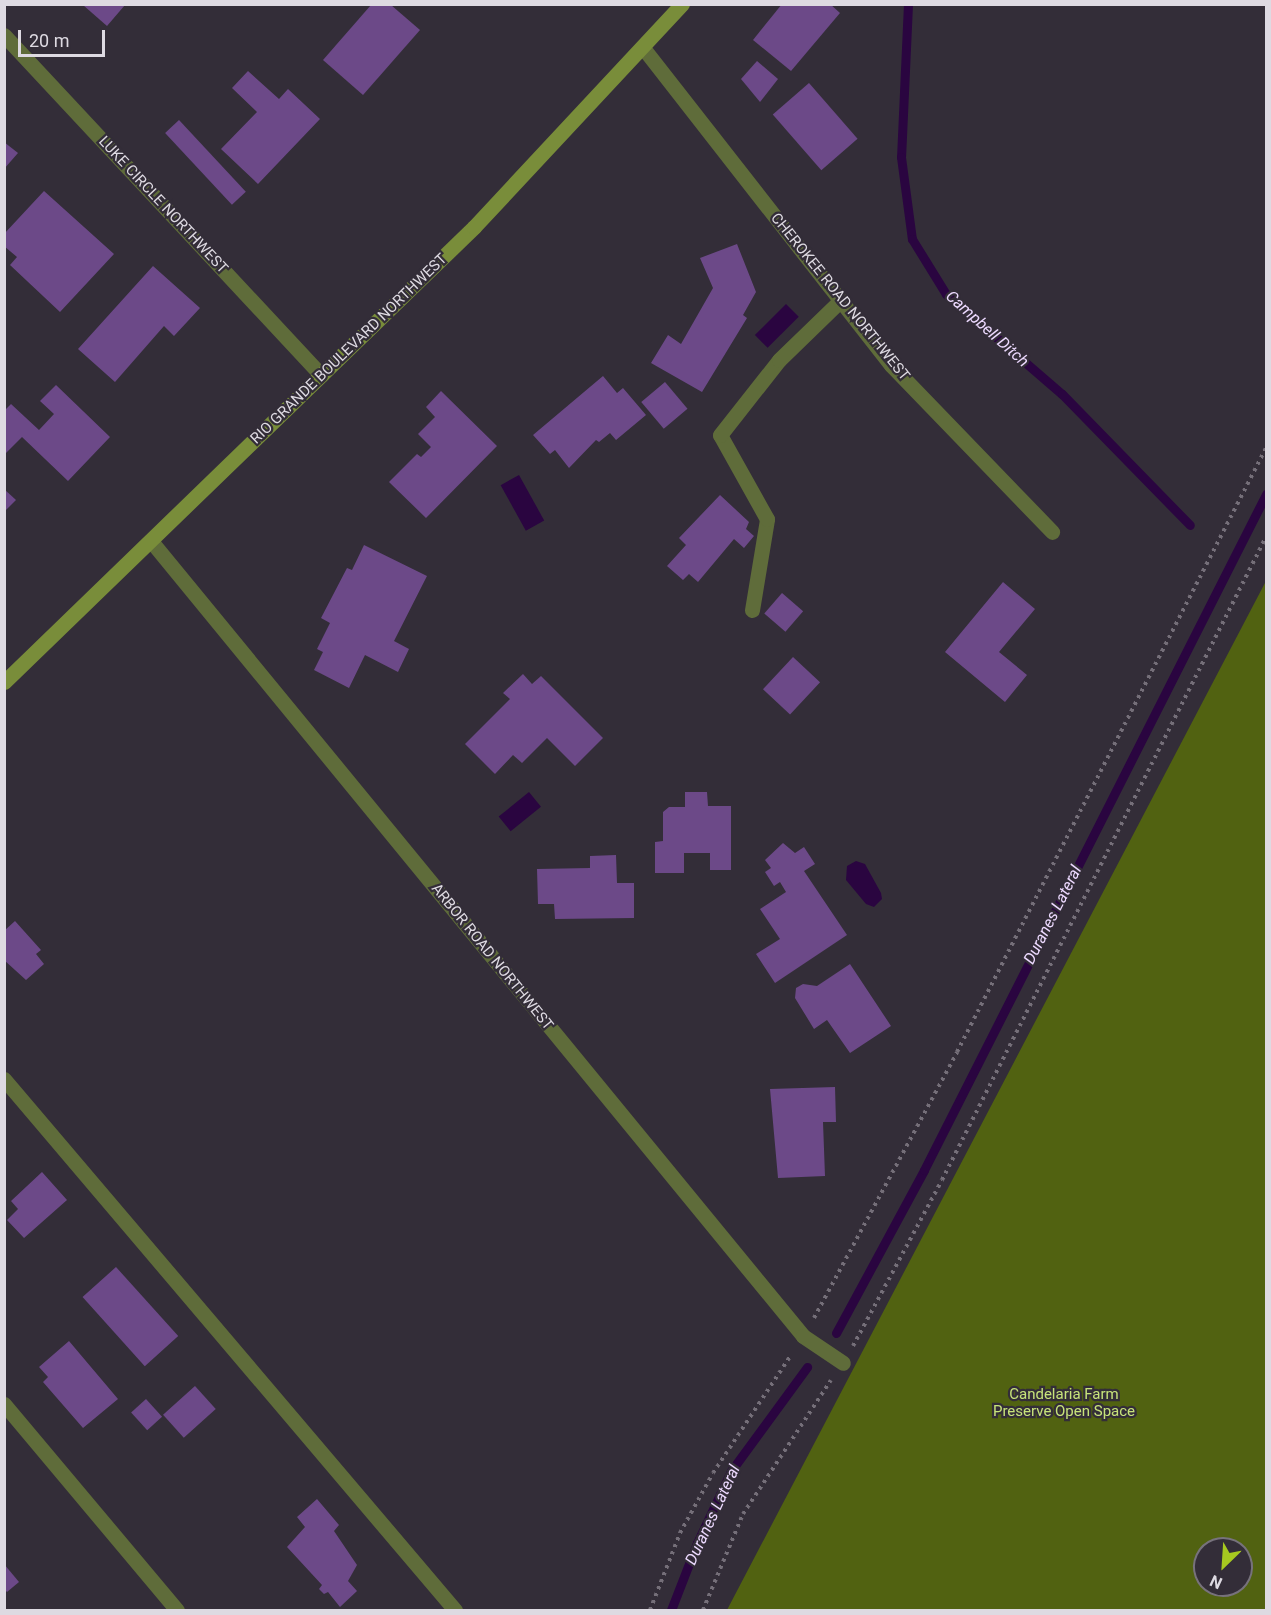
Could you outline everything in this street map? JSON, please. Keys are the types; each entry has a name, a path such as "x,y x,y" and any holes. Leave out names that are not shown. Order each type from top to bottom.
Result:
{"main road":[{"name":"RIO GRANDE BOULEVARD NORTHWEST","path":"4,682 474,227 644,49 682,4"}],"street":[{"name":"LUKE CIRCLE NORTHWEST","path":"4,35 321,375"},
{"name":"CHEROKEE ROAD NORTHWEST","path":"644,49 891,364 1052,532"},
{"path":"752,610 767,519 720,435 779,360 841,300"},
{"name":"ARBOR ROAD NORTHWEST","path":"151,541 803,1336 843,1363"},
{"path":"4,1078 455,1611"},
{"path":"4,1404 177,1611"}],"path":[{"path":"650,1611 680,1533 713,1473 803,1336 957,1052 1266,448"},
{"path":"703,1611 743,1514 793,1431 843,1363 942,1180 1266,537"}],"green space":[{"name":"Candelaria Farm Preserve Open Space","path":"1266,581 1266,1610 727,1610"}],"shaded area":[{"path":"786,304 799,317 768,348 755,335"},
{"path":"519,475 544,520 526,531 501,485"},
{"path":"529,792 541,807 511,831 499,817"},
{"path":"856,861 865,864 881,893 882,899 874,907 866,904 846,880 847,866"}],"building":[{"path":"782,4 830,4 840,13 791,71 753,40"},
{"path":"83,5 125,5 107,26"},
{"path":"371,5 391,5 420,30 363,95 323,60"},
{"path":"757,61 778,79 760,102 741,79"},
{"path":"248,71 279,99 288,89 320,119 258,184 221,149 257,112 232,88"},
{"path":"809,83 858,139 821,170 773,114"},
{"path":"179,120 246,192 232,205 165,133"},
{"path":"4,142 18,153 4,169"},
{"path":"44,191 114,254 60,312 10,265 17,257 4,246 4,234"},
{"path":"737,244 756,292 743,315 747,318 702,392 651,363 668,335 681,344 713,288 700,258"},
{"path":"153,266 200,308 174,336 164,326 115,382 78,349"},
{"path":"603,376 617,393 623,388 646,415 616,440 610,433 599,442 596,440 569,468 555,450 550,454 533,435"},
{"path":"665,382 687,409 664,429 641,402"},
{"path":"56,385 110,437 68,481 22,437 4,455 4,411 11,404 39,430 54,414 40,401"},
{"path":"441,391 497,446 426,518 389,482 417,454 421,457 431,447 418,434 435,417 426,407"},
{"path":"4,489 16,500 4,512"},
{"path":"720,495 749,522 746,529 754,536 744,548 734,539 698,582 689,574 683,580 667,566 686,545 679,538"},
{"path":"364,545 427,576 394,641 409,649 398,672 365,655 349,688 314,670 323,652 317,649 330,623 321,618 347,568 352,570"},
{"path":"1003,582 1035,609 999,652 1027,675 1005,702 945,652"},
{"path":"782,593 803,611 785,632 764,613"},
{"path":"793,657 820,682 790,714 763,689"},
{"path":"523,674 532,684 541,676 603,738 575,766 547,738 522,763 513,755 495,774 465,744 510,699 503,693"},
{"path":"685,792 707,792 708,806 731,806 731,870 710,870 710,853 684,853 684,873 655,873 655,842 663,841 663,812 669,807 685,807"},
{"path":"783,843 795,853 804,847 815,864 804,871 847,935 775,983 756,954 780,939 760,909 786,892 780,882 774,886 765,872 771,868 765,860"},
{"path":"616,855 617,883 634,883 634,918 555,919 554,904 538,904 537,869 590,868 590,856"},
{"path":"15,921 41,950 36,954 44,964 26,980 4,960 4,931"},
{"path":"850,964 891,1026 850,1053 827,1020 814,1029 795,998 796,988 803,984 817,986"},
{"path":"835,1087 836,1122 823,1122 825,1176 778,1178 770,1089"},
{"path":"42,1172 67,1200 24,1238 7,1220 18,1209 11,1201"},
{"path":"116,1267 178,1336 145,1366 83,1297"},
{"path":"69,1341 118,1399 83,1428 43,1382 48,1377 39,1367"},
{"path":"195,1386 216,1409 184,1438 163,1415"},
{"path":"146,1399 162,1417 147,1430 131,1412"},
{"path":"317,1499 339,1525 334,1531 357,1565 348,1581 357,1591 340,1607 328,1592 324,1594 319,1589 322,1585 287,1547 305,1527 297,1517"},
{"path":"4,1564 19,1582 7,1592 4,1589"}],"waterway":[{"name":"Campbell Ditch","path":"908,4 901,157 912,239 946,294 1062,394 1190,525"},
{"name":"Duranes Lateral","path":"836,1333 924,1170 1266,494"},
{"name":"Duranes Lateral","path":"671,1610 697,1543 731,1471 807,1367"}]}
